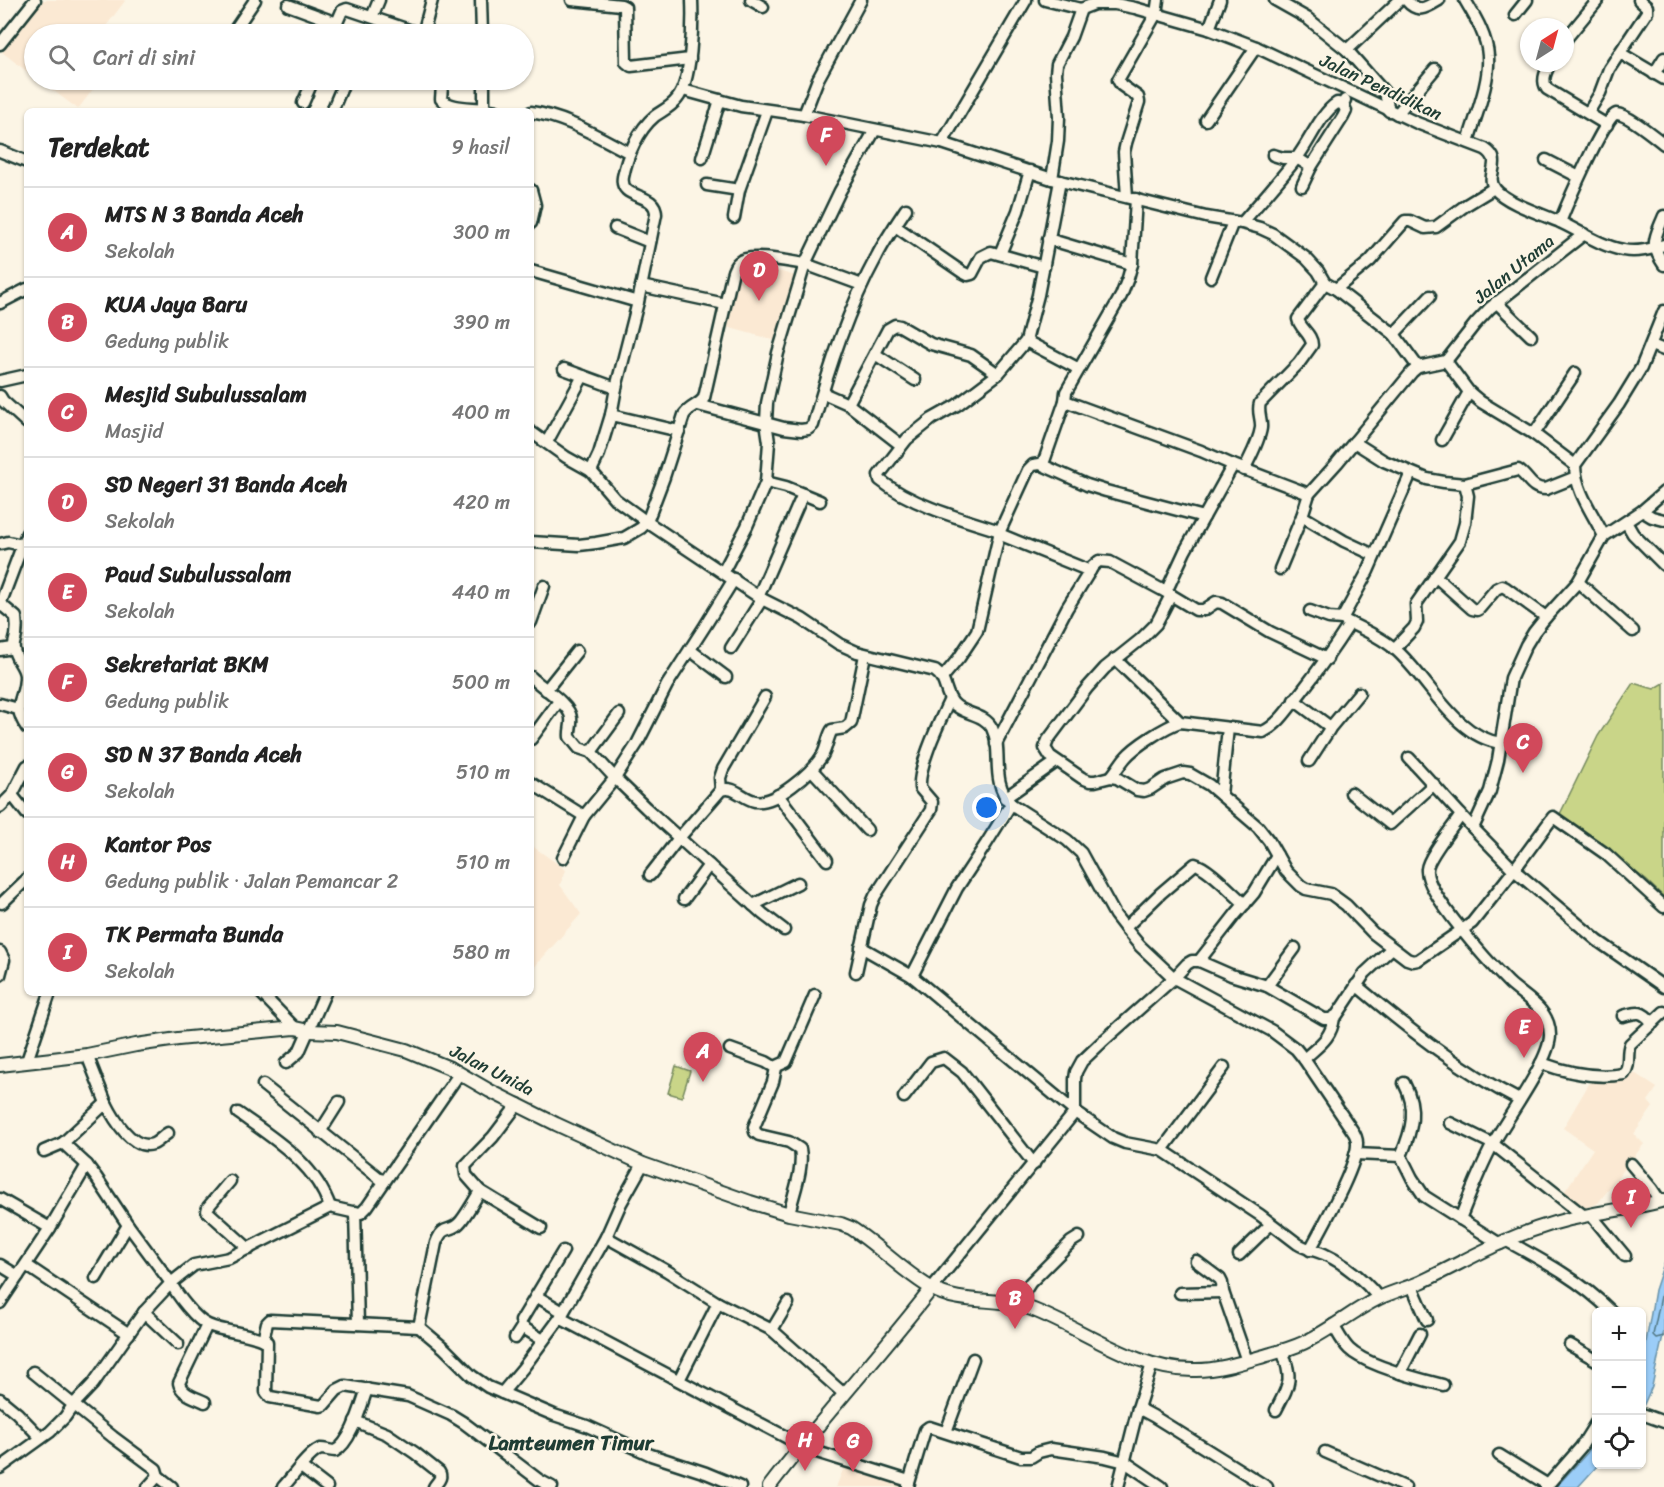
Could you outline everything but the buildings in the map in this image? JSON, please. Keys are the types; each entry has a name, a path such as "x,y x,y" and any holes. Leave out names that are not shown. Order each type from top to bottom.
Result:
{"street":[{"path":"0,44 35,0"},
{"path":"239,24 255,0"},
{"path":"372,17 379,0"},
{"path":"425,24 432,0"},
{"path":"481,0 482,24"},
{"path":"572,0 626,7 626,62 631,66 690,59"},
{"path":"591,471 602,446 611,415 656,214 651,201 626,190 623,183 630,153 650,121 668,108 683,90 690,59 692,0"},
{"path":"751,0 763,7"},
{"path":"804,116 818,79 861,0"},
{"path":"942,143 1026,0"},
{"name":"Jalan Pendidikan","path":"1045,0 1081,9 1104,3 1135,8 1209,29 1256,47 1393,112 1485,149 1495,161 1491,176 1494,188"},
{"path":"1043,464 1066,393 1121,296 1132,264 1131,198 1124,152 1139,102 1138,97 1121,85 1118,80 1156,14 1158,0"},
{"path":"1209,29 1220,0"},
{"path":"1275,0 1307,18 1347,50 1385,93 1393,112 1435,69"},
{"path":"1347,50 1400,0"},
{"path":"1406,0 1412,6 1421,9 1439,0"},
{"path":"1465,0 1485,38 1488,56 1486,78 1468,142"},
{"path":"1515,15 1527,0"},
{"path":"1574,29 1598,0"},
{"path":"1588,113 1600,93 1609,69 1647,12 1647,7 1639,0"},
{"path":"288,5 337,23 345,9 393,24"},
{"path":"1081,9 1071,38 1057,64 1059,125 1056,180 1044,267 1026,341 998,374 957,405 932,419 901,445 879,477 882,482 901,494 932,508 1000,532 1090,571"},
{"path":"1206,120 1256,47"},
{"path":"1620,53 1659,76 1664,58"},
{"path":"1546,72 1544,84 1547,89 1607,125"},
{"path":"303,103 309,90"},
{"path":"333,108 341,90"},
{"path":"442,90 442,107 452,105 475,108"},
{"path":"486,90 490,108"},
{"path":"683,90 767,111 942,143 1056,180 1260,228 1281,239 1306,258 1325,283 1394,334 1418,367"},
{"path":"1342,104 1350,92"},
{"path":"702,158 720,100"},
{"path":"1211,278 1238,223 1297,158 1333,105 1342,104"},
{"path":"1302,186 1311,167 1344,117 1346,111 1342,104"},
{"path":"734,218 739,190 767,111"},
{"path":"534,113 549,115 581,128 630,153"},
{"path":"1560,222 1579,177 1613,116 1621,115 1632,120 1663,140"},
{"path":"723,572 747,526 766,482 769,442 766,422 767,403 778,353 805,264 840,191 875,130"},
{"path":"0,151 24,161"},
{"path":"1273,155 1297,158 1311,167"},
{"path":"1546,160 1579,177"},
{"path":"1000,254 1018,211 1030,171"},
{"path":"707,185 739,190"},
{"path":"1336,289 1370,261 1406,221 1425,228 1436,227 1494,188 1509,200 1622,250 1633,251 1659,247"},
{"path":"698,405 784,428 801,430 813,425 829,371 862,285 877,255 906,209"},
{"path":"1664,216 1655,239 1664,265"},
{"path":"895,226 968,275 972,274 985,254 991,252 1044,267"},
{"path":"615,228 650,242"},
{"name":"Jalan Utama","path":"1446,361 1474,324 1496,302 1584,234"},
{"path":"1048,239 1132,264"},
{"path":"534,542 579,544 613,541 635,533 646,522 688,409 698,405 705,394 735,266 742,260 755,258 805,264 862,285"},
{"path":"534,272 638,302"},
{"path":"1244,470 1260,434 1262,423 1259,406 1299,363 1312,345 1311,338 1298,319 1325,283"},
{"path":"641,285 725,304"},
{"path":"0,303 24,291"},
{"path":"1394,334 1430,296"},
{"path":"1496,302 1530,336"},
{"path":"1604,536 1582,495 1575,465 1619,404 1641,368 1664,311"},
{"path":"848,404 892,325 900,326 931,344 971,355 998,374"},
{"path":"1026,341 1079,369"},
{"path":"1651,345 1664,350"},
{"path":"875,354 915,380"},
{"path":"1280,569 1309,494 1406,378 1418,367 1446,361 1469,392 1481,402 1534,434 1575,465"},
{"path":"564,369 616,388"},
{"path":"1534,434 1575,373"},
{"path":"0,381 24,376"},
{"path":"547,442 583,376"},
{"path":"1442,440 1469,392"},
{"path":"823,393 848,404 901,445"},
{"path":"0,396 24,420"},
{"path":"1065,401 1309,494"},
{"path":"611,415 679,431"},
{"path":"534,434 566,457 591,471 615,498 646,522 761,597 839,644 865,655 935,671 943,677 954,705 987,722 992,728 996,744 998,779 1008,801 1067,840 1081,853 1115,915 1140,946 1174,978 1272,1031 1296,1049 1305,1059 1356,1137 1355,1154 1334,1205 1310,1250"},
{"path":"1354,442 1384,461 1427,479 1465,484 1514,470 1520,472 1528,482 1546,489 1576,477"},
{"path":"943,677 977,631 1000,532 1028,470 1036,464 1043,464 1087,485 1106,491 1204,517"},
{"path":"1233,465 1185,551 1156,624 1115,659 1087,688 1048,740 1047,752 1056,762 1090,781 1111,777 1121,779 1137,790 1144,791 1183,773 1209,785 1258,827 1286,871 1301,886 1306,889 1325,891 1337,898 1373,933 1407,959 1416,960 1472,923 1553,817 1606,854 1664,907"},
{"path":"1111,777 1132,752 1146,741 1180,722 1263,732 1276,723 1327,659 1364,582 1411,473"},
{"path":"766,482 786,487 820,501"},
{"path":"1394,649 1414,628 1417,621 1416,604 1460,541 1468,496 1465,484"},
{"path":"1473,828 1490,791 1501,743 1511,678 1526,645 1546,616 1578,582 1604,536 1642,511 1664,492"},
{"path":"731,648 761,597 803,494"},
{"path":"1642,511 1664,520"},
{"path":"1302,516 1344,541 1374,555"},
{"path":"1626,522 1638,539 1664,565"},
{"path":"24,540 1,602 4,607 21,617 13,648 24,671"},
{"path":"0,543 22,545"},
{"path":"996,744 1067,608 1090,571 1099,561 1107,561 1199,611 1220,602 1270,632 1327,659"},
{"path":"1436,576 1472,609 1479,609 1496,589 1502,586 1546,616"},
{"path":"563,858 584,816 615,778 645,732 655,706 734,579"},
{"path":"1578,582 1633,632"},
{"path":"534,614 544,586"},
{"path":"1310,611 1346,621 1394,649 1464,726 1485,740 1501,743"},
{"path":"0,650 13,648"},
{"path":"690,650 726,677"},
{"path":"546,690 577,651"},
{"path":"650,875 721,790 731,789 754,801 765,801 778,795 812,770 825,749 832,730 845,728 850,723 865,655"},
{"path":"1115,659 1180,722"},
{"path":"534,683 546,690 566,708 571,717 569,733 572,741 579,748 591,752 615,778 709,865 784,930"},
{"path":"24,688 18,709 24,723"},
{"path":"1309,761 1330,728 1359,693"},
{"path":"721,790 720,778 723,770 765,697"},
{"path":"856,972 874,896 931,810 932,802 920,788 920,780 930,747 950,699"},
{"path":"1294,700 1330,728"},
{"path":"534,735 559,701"},
{"path":"0,704 18,709"},
{"path":"591,752 620,714"},
{"path":"1221,795 1228,728"},
{"path":"1409,758 1514,870 1598,941 1664,987"},
{"path":"912,976 957,888 986,844 1008,801 1056,762"},
{"path":"812,770 867,830"},
{"path":"0,806 12,795 24,772"},
{"path":"1351,793 1390,824 1434,784"},
{"path":"534,785 584,816"},
{"path":"12,795 24,810"},
{"path":"778,795 827,860"},
{"path":"1460,1220 1493,1144 1541,1063 1550,1037 1548,1025 1537,1005 1511,985 1462,930 1428,881 1429,861 1461,816"},
{"path":"1199,961 1258,887 1277,855"},
{"path":"1125,928 1195,864 1206,870 1245,904"},
{"path":"684,899 709,865"},
{"path":"2,903 24,882"},
{"path":"753,905 798,883"},
{"path":"861,947 912,976 1075,1112 1113,1138 1125,1143 1162,1150 1298,1244 1332,1258 1351,1270 1379,1298"},
{"path":"1267,986 1295,948"},
{"path":"1305,1059 1331,1032 1334,1018 1365,973 1392,948"},
{"path":"0,952 4,960 0,975"},
{"path":"769,1487 1075,1112 1075,1079 1082,1061 1189,962 1199,961 1231,975 1267,986 1324,1019 1334,1018"},
{"path":"1356,985 1396,1019 1478,1077 1520,1100"},
{"path":"730,1049 775,1067 786,1062 816,995"},
{"path":"27,1061 49,996"},
{"path":"264,996 295,1028"},
{"path":"286,1063 299,1052 324,996"},
{"path":"1623,1016 1640,1012 1659,1020"},
{"path":"1541,1063 1565,1072 1588,1076 1624,1074 1628,1067 1630,1044 1659,1020"},
{"name":"Jalan Unida","path":"0,1065 87,1055 178,1039 295,1028 337,1032 406,1050 438,1062 556,1124 643,1164 750,1202 789,1214 851,1228 932,1288 956,1298 1022,1306 1063,1322 1132,1358 1193,1371 1210,1370 1247,1361 1308,1341 1379,1298 1412,1286 1503,1242 1560,1222 1588,1215 1637,1208 1662,1201"},
{"path":"87,1055 106,1103 115,1120 128,1136 149,1145 168,1133"},
{"path":"904,1097 931,1062 944,1058 962,1072 1034,1164"},
{"path":"775,1067 777,1070 773,1082 754,1127 755,1132 759,1135 795,1144 800,1149 799,1174 789,1214"},
{"path":"1162,1150 1224,1067"},
{"path":"0,1468 50,1432 65,1417 93,1384 144,1312 171,1283 194,1265 229,1258 330,1207 361,1213 459,1074"},
{"path":"1401,1156 1413,1113 1412,1102 1404,1083"},
{"path":"263,1085 384,1182"},
{"path":"320,1132 339,1102"},
{"path":"44,1151 63,1143 106,1103"},
{"path":"518,1104 493,1137 465,1166 466,1175 480,1191 541,1228"},
{"path":"238,1113 274,1138 299,1160 326,1193 330,1207"},
{"path":"1450,1123 1493,1144 1588,1215 1625,1256"},
{"path":"63,1143 87,1165 171,1283 176,1294 207,1325 263,1340 268,1344 266,1392 270,1397 321,1406 337,1390 345,1386 408,1396 451,1415 539,1480 552,1487"},
{"path":"1355,1154 1401,1156"},
{"path":"1401,1156 1424,1196 1460,1220 1555,1267 1607,1307"},
{"path":"502,1393 562,1315 606,1237 621,1203 643,1164"},
{"path":"1631,1164 1662,1201"},
{"path":"0,1303 50,1228 87,1165"},
{"path":"230,1181 207,1211 249,1249"},
{"path":"419,1327 439,1234 460,1223 480,1191"},
{"path":"0,1199 50,1228"},
{"path":"355,1212 358,1323"},
{"path":"1239,1255 1271,1224"},
{"path":"96,1278 128,1225"},
{"path":"606,1237 718,1303 772,1330 844,1394"},
{"path":"1022,1306 1030,1282 1079,1237"},
{"path":"521,1321 563,1251"},
{"path":"1196,1261 1220,1279 1247,1361"},
{"path":"0,1265 18,1276"},
{"path":"26,1265 129,1334"},
{"path":"1412,1286 1427,1320"},
{"path":"1180,1293 1223,1293"},
{"path":"536,1296 562,1315 801,1445 908,1484 925,1430 933,1427 1025,1458 1051,1449 1105,1456 1125,1462 1162,1487"},
{"path":"679,1380 718,1303"},
{"path":"772,1330 788,1303"},
{"path":"144,1312 177,1344"},
{"path":"263,1340 267,1323 270,1320 419,1327 472,1376 488,1387 554,1415 587,1426 651,1455 740,1487"},
{"path":"205,1402 186,1393 181,1389 179,1383 207,1325"},
{"path":"1333,1325 1350,1350 1358,1355 1400,1373 1443,1385"},
{"path":"515,1338 522,1327 543,1340"},
{"path":"1400,1373 1420,1334"},
{"path":"1570,1345 1592,1358"},
{"path":"1276,1410 1286,1390 1289,1377 1282,1350"},
{"path":"946,1432 973,1359"},
{"path":"1118,1487 1152,1364"},
{"path":"33,1372 156,1469 158,1476 172,1487"},
{"path":"283,1487 316,1451 339,1450 356,1421 367,1389"},
{"path":"0,1399 41,1438"},
{"path":"1138,1408 1267,1487"},
{"path":"1644,1415 1660,1421"},
{"path":"356,1421 387,1434 439,1472 440,1478 434,1487"},
{"path":"1499,1455 1547,1486 1581,1447 1592,1430"},
{"path":"1325,1452 1405,1487"},
{"path":"301,1467 327,1487"},
{"path":"148,1487 158,1476"}],"shaded area":[{"path":"43,0 125,1 108,24 24,24"},
{"path":"24,24 24,69 2,52"},
{"path":"52,90 92,90 77,108"},
{"path":"741,261 796,276 777,341 723,326"},
{"path":"534,847 566,870 560,885 581,914 534,968"},
{"path":"1636,1074 1657,1088 1648,1101 1653,1107 1634,1134 1644,1144 1598,1203 1584,1209 1563,1194 1593,1149 1563,1128 1593,1077"},
{"path":"845,1465 906,1485 905,1487 836,1487"}],"green space":[{"path":"1633,683 1654,689 1664,683 1664,897 1646,880 1560,814 1598,736"},
{"path":"676,1066 690,1071 682,1097 668,1093"}],"water":[{"path":"1664,1263 1664,1331 1652,1386 1646,1400 1646,1342 1655,1290"},
{"path":"1592,1446 1592,1469 1594,1469 1578,1487 1556,1487"}],"place":[{"name":"Sekretariat BKM","path":"826,166"},
{"name":"SD Negeri 31 Banda Aceh","path":"759,301"},
{"name":"Mesjid Subulussalam","path":"1523,773"},
{"name":"Paud Subulussalam","path":"1524,1058"},
{"name":"MTS N 3 Banda Aceh","path":"703,1082"},
{"name":"TK Permata Bunda","path":"1631,1228"},
{"name":"KUA Jaya Baru","path":"1015,1329"},
{"name":"Kantor Pos","path":"805,1471"},
{"name":"SD N 37 Banda Aceh","path":"853,1472"}],"district":[{"name":"Lamteumen Timur","path":"571,1443"}]}
